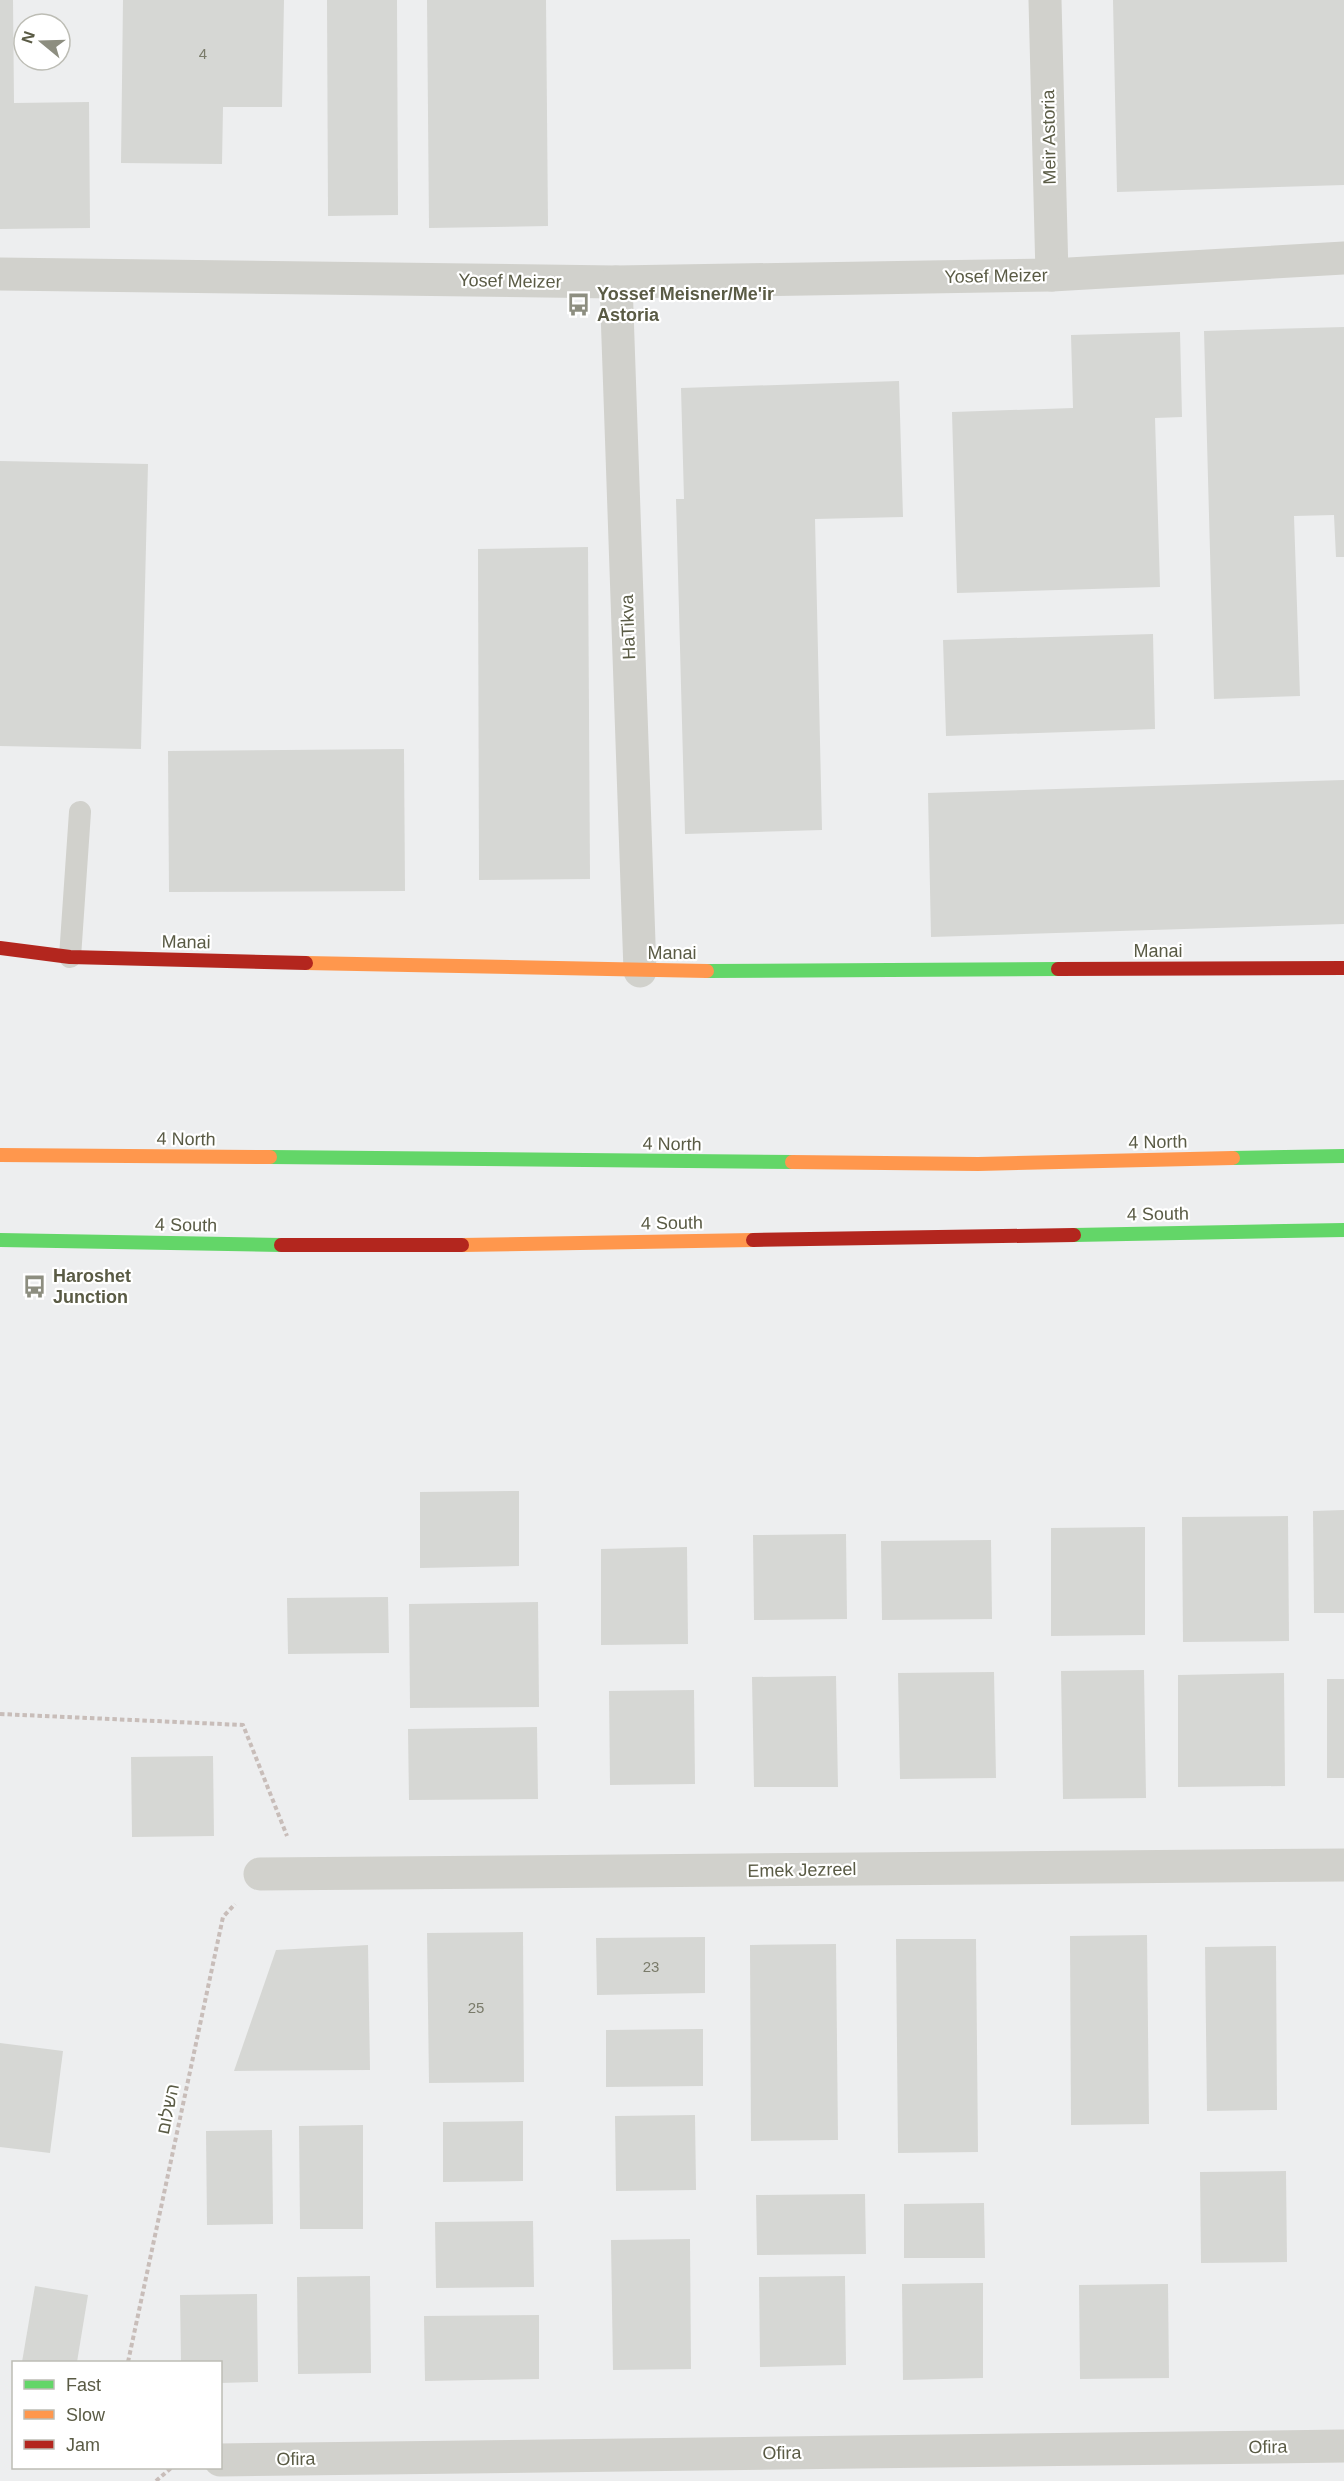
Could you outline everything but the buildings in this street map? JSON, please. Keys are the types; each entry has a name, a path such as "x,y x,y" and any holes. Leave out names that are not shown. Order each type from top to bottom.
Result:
{"main road":[{"name":"Manai","path":"0,948 70,957 640,972 1344,968"},
{"name":"4 North","path":"0,1155 978,1164 1344,1156"},
{"name":"4 South","path":"0,1240 358,1247 1344,1230"}],"street":[{"name":"Meir Astoria","path":"1045,0 1052,275"},
{"name":"Yosef Meizer","path":"0,274 616,282 1052,275 1344,258"},
{"name":"HaTikva","path":"616,282 640,972"},
{"name":"Emek Jezreel","path":"260,1874 1344,1865"},
{"name":"Ofira","path":"222,2460 410,2469 1344,2446"}],"lane":[{"path":"70,957 80,812"}],"path":[{"path":"0,1714 243,1725 302,1874"},
{"name":"השלום","path":"128,2361 223,1917 260,1874"},
{"path":"156,2481 170,2469"}],"traffic: fast":[{"path":"707,971 1058,969"},
{"path":"1233,1158 1344,1156"},
{"path":"270,1157 792,1162"},
{"path":"1074,1235 1344,1230"},
{"path":"0,1240 281,1245"}],"traffic: slow":[{"path":"306,963 707,971"},
{"path":"0,1155 270,1157"},
{"path":"792,1162 978,1164 1233,1158"},
{"path":"462,1245 753,1240"}],"traffic: jam":[{"path":"0,948 70,957 306,963"},
{"path":"1058,969 1344,968"},
{"path":"753,1240 1074,1235"},
{"path":"281,1245 462,1245"}],"place":[{"name":"Yossef Meisner/Me'ir Astoria","path":"579,304"},
{"name":"Haroshet Junction","path":"35,1286"}]}
